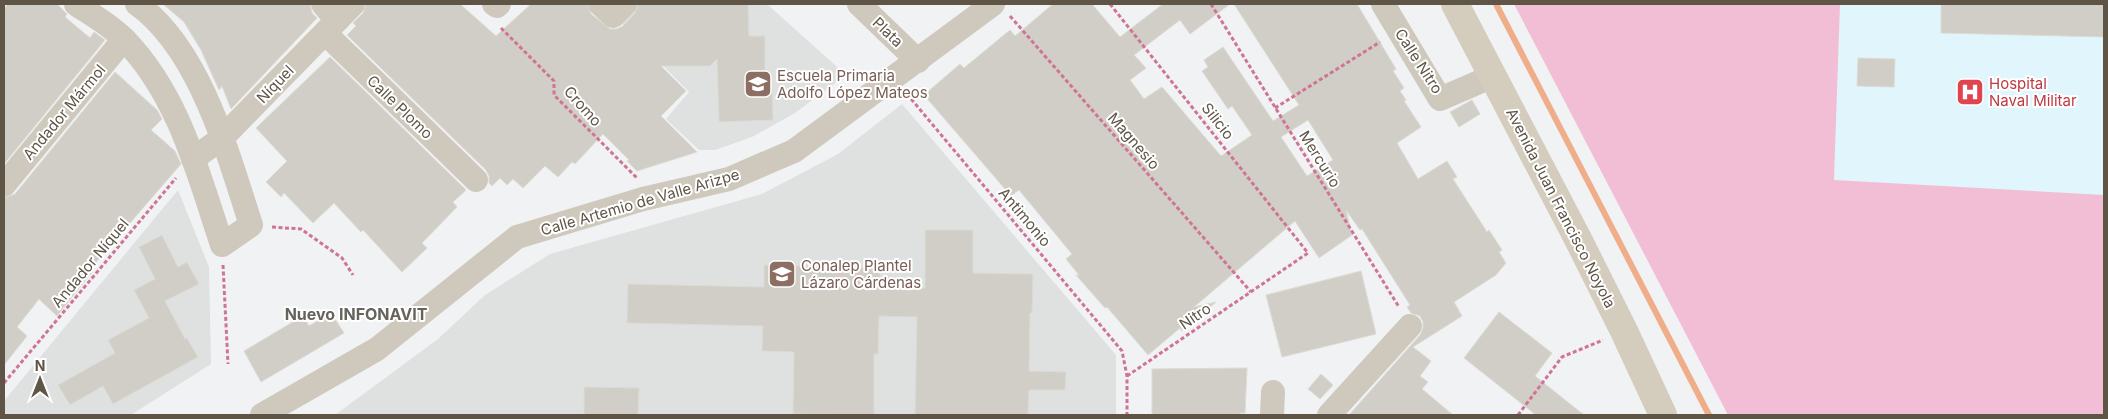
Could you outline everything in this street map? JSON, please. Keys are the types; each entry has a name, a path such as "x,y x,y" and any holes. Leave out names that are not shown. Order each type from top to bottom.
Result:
{"street":[{"path":"76,4 124,39 158,81 184,132 222,245 251,225 222,138 209,105 177,44 152,15 137,4"},
{"path":"600,4 613,16 625,4"},
{"name":"Plata","path":"859,4 918,61"},
{"name":"Calle Nitro","path":"1384,4 1440,99 1493,76"},
{"name":"Avenida Juan Francisco Noyola","path":"1455,4 1624,331 1663,415"},
{"name":"Calle Artemio de Valle Arizpe","path":"262,415 377,349 517,237 643,199 729,179 794,151 893,78 1000,7"},
{"name":"Níquel","path":"193,159 222,138 335,15"},
{"name":"Calle Plomo","path":"335,15 476,180"},
{"name":"Andador Mármol","path":"4,185 124,39"},
{"path":"1329,415 1410,326"}],"path":[{"name":"Silicio","path":"1110,4 1308,253"},
{"name":"Mercurio","path":"1211,4 1410,326"},
{"name":"Cromo","path":"497,5 493,21 554,81 554,95 638,179 643,199"},
{"name":"Magnesio","path":"1000,7 1251,292"},
{"path":"1275,108 1399,30"},
{"name":"Antimonio","path":"893,78 1122,351 1127,376"},
{"name":"Andador Níquel","path":"4,383 193,159"},
{"path":"251,225 301,229 342,258 353,275"},
{"path":"222,245 228,364"},
{"name":"Nitro","path":"1127,376 1308,253"},
{"path":"1518,415 1562,357 1624,331"},
{"path":"1127,376 1127,415"}],"shaded area":[{"name":"Escuela Primaria Adolfo López Mateos","path":"634,4 767,4 846,75 795,113 752,137 715,150 699,150 666,119 689,92 618,20"},
{"path":"1514,4 1840,4 1834,180 2104,195 2104,415 1728,415"},
{"name":"Hospital Naval Militar","path":"1840,4 2104,4 2104,195 1834,180"},
{"name":"Conalep Plantel Lázaro Cárdenas","path":"902,104 1116,355 1116,415 335,415 438,339 485,295 550,254 762,194 838,154"},
{"path":"178,190 209,267 211,364 131,415 4,415 4,401"}],"building":[{"path":"8,4 57,4 67,14 65,17 90,38 94,32 105,40 4,164 4,9"},
{"path":"163,4 310,4 312,13 317,18 231,109 222,86 219,90 201,50 184,22"},
{"path":"366,4 460,4 496,36 531,4 587,4 591,14 610,29 617,29 623,26 635,13 638,4 748,4 749,36 765,36 765,91 772,91 773,120 719,122 717,59 710,66 661,66 686,91 661,116 697,152 637,171 627,161 629,160 603,134 575,164 572,162 558,177 545,166 523,188 513,179 507,185 500,178 492,186 489,183 489,176 486,170 347,35 356,26 353,23 363,13"},
{"path":"1053,4 1092,4 1120,37 1163,4 1230,4 1190,34 1180,20 1134,55 1146,68 1130,80 1144,99 1162,87 1221,156 1252,135 1232,106 1228,109 1202,71 1208,67 1204,60 1223,47 1273,121 1299,105 1234,4 1357,4 1396,69 1393,71 1404,88 1400,91 1406,100 1404,101 1421,127 1397,143 1418,179 1447,161 1457,177 1453,179 1487,232 1489,230 1502,250 1499,252 1506,263 1496,275 1454,302 1462,316 1413,347 1431,361 1420,376 1428,382 1422,389 1453,415 1349,415 1420,335 1423,322 1420,316 1411,313 1407,307 1410,305 1362,229 1360,230 1346,210 1352,235 1319,258 1295,221 1194,307 1216,302 1182,331 1180,328 1148,355 1107,307 1105,308 1076,275 1079,275 1066,259 1072,254 1019,190 1011,196 924,95 960,64 964,68 1010,30 1015,36","holes":["1308,120 1333,160 1307,176 1281,137"]},
{"path":"1941,4 2104,4 2104,37 1941,33"},
{"path":"330,57 466,190 453,202 457,207 422,243 427,248 402,272 363,230 361,232 334,203 313,223 284,193 281,197 266,182 287,161 256,128"},
{"path":"1858,58 1895,59 1894,87 1857,86"},
{"path":"115,72 157,110 162,119 151,130 175,151 181,164 86,274 93,271 57,316 39,299 17,327 27,336 4,365 4,198 15,194"},
{"path":"1472,100 1480,114 1459,127 1450,112"},
{"path":"925,230 973,230 973,273 1033,274 1029,371 1066,372 1065,390 1029,390 1028,415 915,415 917,317 879,316 878,354 874,354 874,415 793,414 794,352 762,351 763,326 627,323 628,284 764,287 764,265 880,268 880,287 925,288"},
{"path":"162,235 178,267 187,262 199,284 165,301 185,339 187,338 198,357 113,404 103,386 70,405 58,385 115,353 108,340 149,318 134,290 155,279 139,247"},
{"path":"1361,271 1376,334 1282,357 1266,295"},
{"path":"1499,312 1552,353 1535,376 1584,415 1536,415 1464,358"},
{"path":"331,313 344,333 261,382 244,351 303,316 309,326"},
{"path":"1247,368 1245,413 1240,413 1240,415 1152,415 1152,369"},
{"path":"1321,374 1333,385 1320,399 1308,389"},
{"path":"584,387 639,388 638,415 584,415"}],"waterway":[{"path":"1496,4 1709,415"}],"place":[{"name":"Escuela Primaria Adolfo López Mateos","path":"758,84"},
{"name":"Hospital Naval Militar","path":"1970,92"},
{"name":"Conalep Plantel Lázaro Cárdenas","path":"782,274"}],"district":[{"name":"Nuevo INFONAVIT","path":"356,314"}]}
